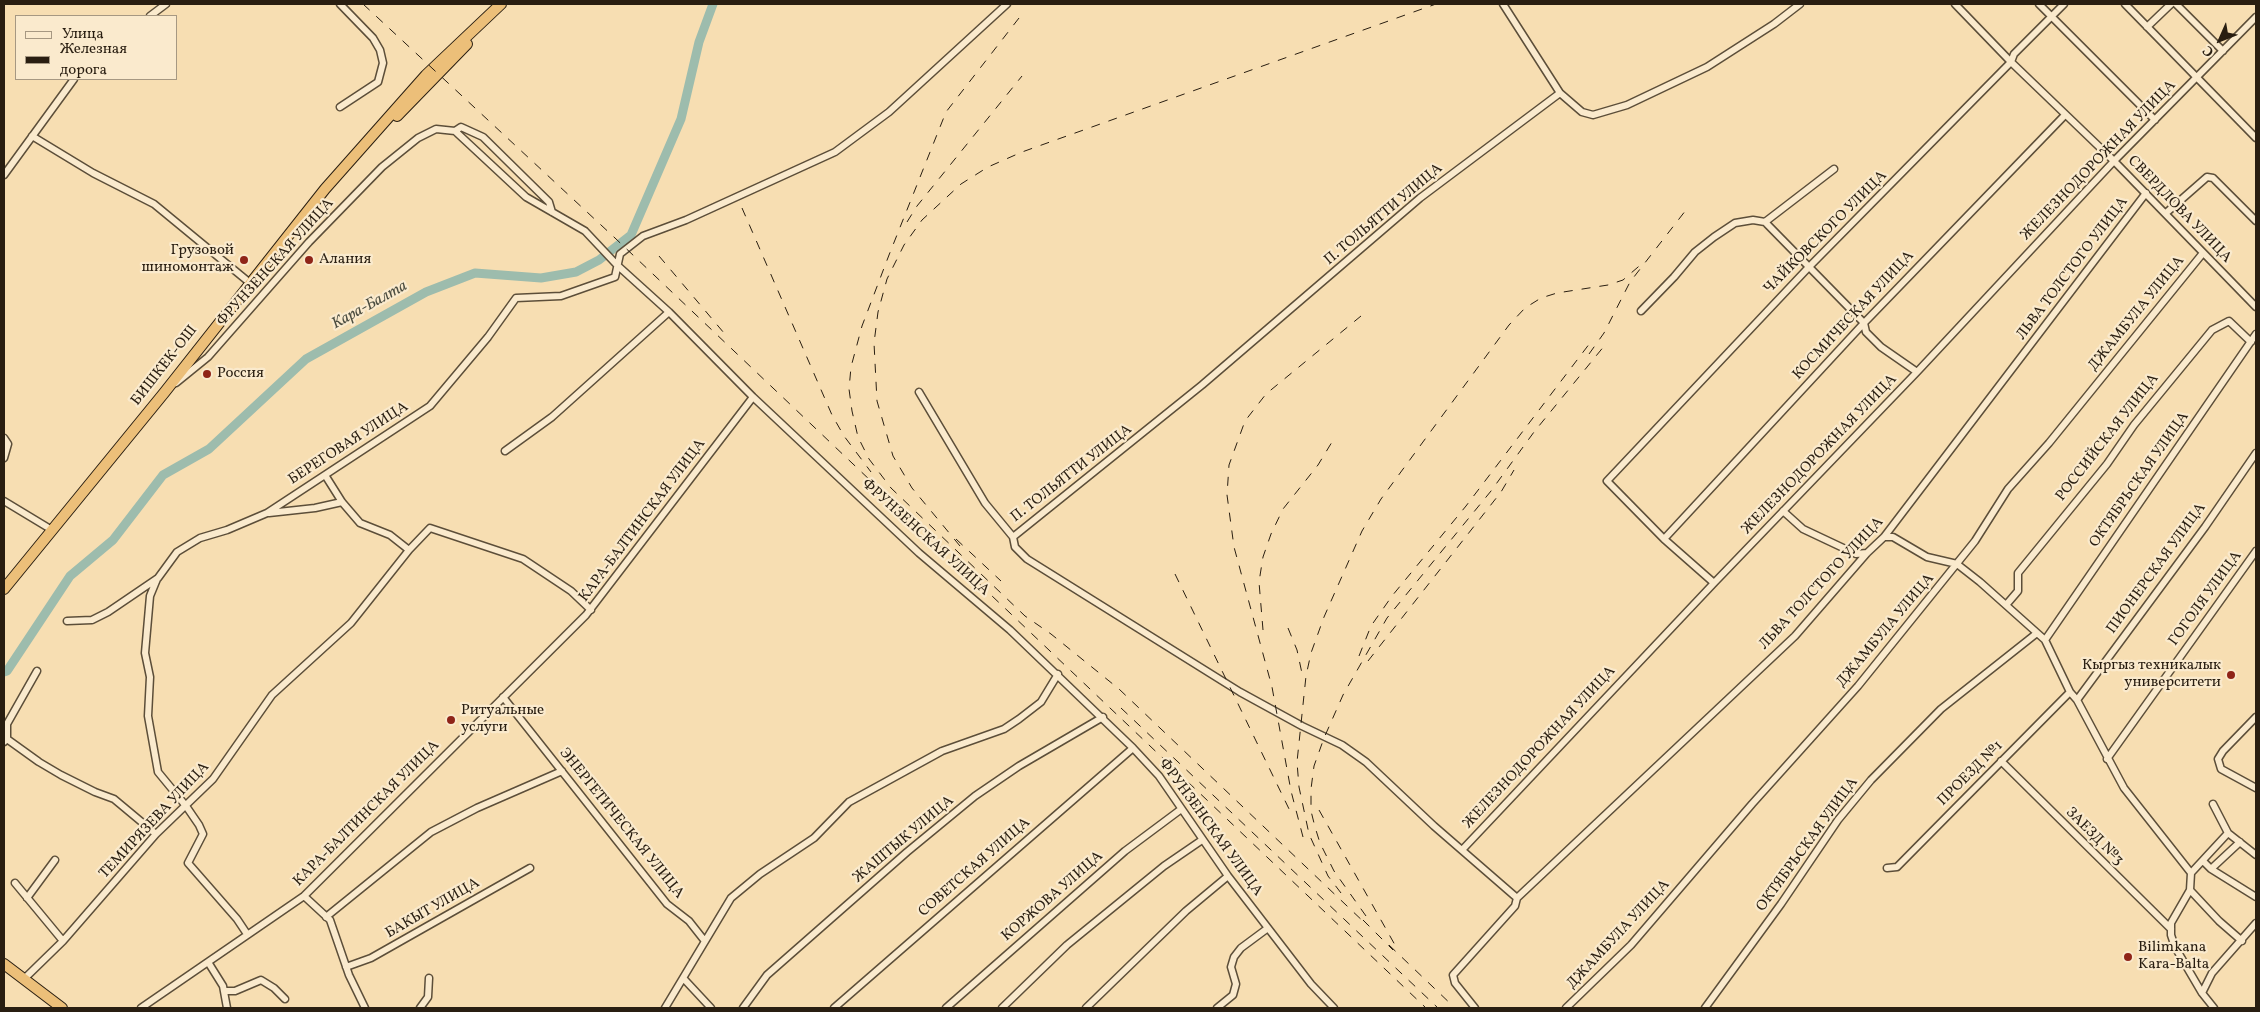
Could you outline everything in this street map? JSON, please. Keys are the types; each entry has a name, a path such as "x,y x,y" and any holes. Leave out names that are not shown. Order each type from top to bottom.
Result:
{"highway":[{"name":"БИШКЕК-ОШ","path":"4,589 164,393 324,189 349,161 440,72 502,4"},
{"path":"4,964 62,1008"}],"street":[{"path":"151,15 166,4"},
{"path":"340,4 373,38 380,50 383,64 378,82 372,88 340,107"},
{"path":"617,265 620,254 643,236 686,220 835,152 889,112 1007,4"},
{"path":"1503,4 1560,93 1582,112 1593,115 1627,105 1707,67 1774,24 1800,4"},
{"name":"СВЕРДЛОВА УЛИЦА","path":"1955,4 2011,62 2166,213 2256,307"},
{"path":"2039,4 2155,120"},
{"name":"ЧАЙКОВСКОГО УЛИЦА","path":"1664,538 1606,481 1808,268 2011,62 2014,54 2064,4"},
{"path":"2125,4 2256,138"},
{"path":"2147,27 2171,4"},
{"path":"2176,4 2223,51"},
{"name":"ЖЕЛЕЗНОДОРОЖНАЯ УЛИЦА","path":"1462,850 1714,583 1917,372 2114,161 2256,17"},
{"path":"4,175 73,80"},
{"name":"П. ТОЛЬЯТТИ УЛИЦА","path":"1013,537 1202,385 1420,198 1560,93"},
{"name":"КОСМИЧЕСКАЯ УЛИЦА","path":"1664,538 1864,323 2065,114"},
{"name":"ФРУНЗЕНСКАЯ УЛИЦА","path":"455,131 461,127 483,137 549,202 552,212"},
{"name":"ФРУНЗЕНСКАЯ УЛИЦА","path":"164,393 208,357 309,242 382,166 418,138 436,129 455,131 526,197 585,231 617,265 669,312 753,397 919,552 1010,630 1102,717 1159,776 1180,810 1228,876 1311,984 1334,1008"},
{"path":"32,136 93,173 154,204 250,283"},
{"path":"1765,222 1834,169"},
{"path":"2166,213 2206,177 2213,178 2256,221"},
{"name":"ЛЬВА ТОЛСТОГО УЛИЦА","path":"1475,1008 1454,983 1453,975 1515,906 1517,898 1795,636 1867,553 1884,537 2146,194"},
{"path":"1641,312 1695,252 1714,237 1734,223 1753,220 1765,222 1864,323 1866,332 1882,347 1917,372"},
{"name":"ДЖАМБУЛА УЛИЦА","path":"1566,1008 1631,945 1752,804 1858,686 1975,541 2008,489 2049,443 2154,310 2204,253"},
{"name":"БЕРЕГОВАЯ УЛИЦА","path":"67,621 92,620 108,612 158,578 177,552 200,538 227,530 267,513 430,406 488,337 516,298 561,296 614,277 617,265"},
{"path":"505,451 552,417 669,312"},
{"name":"РОССИЙСКАЯ УЛИЦА","path":"2006,606 2018,591 2018,573 2107,464 2145,411 2212,330 2229,321 2251,342"},
{"name":"ОКТЯБРЬСКАЯ УЛИЦА","path":"2045,640 2256,334"},
{"path":"919,392 984,503 1013,537 1015,547 1020,553 1036,565 1240,692 1350,751 1366,762 1434,826 1517,898"},
{"name":"КАРА-БАЛТИНСКАЯ УЛИЦА","path":"141,1008 304,896 504,697 591,610 753,397"},
{"path":"4,438 8,444 4,458"},
{"name":"ПИОНЕРСКАЯ УЛИЦА","path":"2077,700 2205,526 2256,453"},
{"path":"325,475 342,502 360,523 390,535 410,550"},
{"path":"4,501 52,530"},
{"path":"267,513 315,508 342,502"},
{"path":"1784,512 1803,529 1856,554 1867,553"},
{"name":"ТЕМИРЯЗЕВА УЛИЦА","path":"24,979 63,941 156,834 213,779 272,695 351,622 430,528 523,559 571,591 591,610"},
{"path":"1884,537 1894,537 1927,557 1957,564 2045,640 2070,692 2077,700 2106,759 2124,788 2191,873 2190,890 2172,923 2171,929 2175,947 2202,993 2214,1008"},
{"path":"1664,538 1714,583"},
{"name":"ГОГОЛЯ УЛИЦА","path":"2106,759 2256,551"},
{"path":"158,578 150,596 145,653 150,677 148,716 158,772 186,806 203,834 188,863 237,919 247,934"},
{"name":"ОКТЯБРЬСКАЯ УЛИЦА","path":"1704,1008 1780,904 1838,820 1870,780 1941,709 2037,632"},
{"path":"37,670 7,724 5,741 61,775 114,799 156,834"},
{"path":"665,1008 684,978 704,940 731,898 760,874 814,838 849,802 942,751 1004,729 1041,702 1058,674"},
{"name":"ПРОЕЗД №1","path":"1887,868 1897,867 2070,692"},
{"name":"ЭНЕРГЕТИЧЕСКАЯ УЛИЦА","path":"504,697 667,904 689,921 704,940"},
{"name":"ЖАШТЫК УЛИЦА","path":"743,1008 767,975 907,852 975,796 1019,766 1102,717"},
{"path":"2256,717 2223,751 2218,759 2221,769 2256,788"},
{"name":"СОВЕТСКАЯ УЛИЦА","path":"834,1008 1133,748"},
{"name":"ЗАЕЗД №3","path":"2001,761 2171,929"},
{"path":"326,917 431,832 477,808 562,771"},
{"path":"2213,804 2228,833 2256,855"},
{"name":"КОРЖОВА УЛИЦА","path":"946,1008 1125,852 1180,810"},
{"path":"2191,873 2204,862 2219,841 2228,833"},
{"path":"1002,1008 1067,945 1164,866 1202,840"},
{"path":"2211,869 2240,842"},
{"path":"27,898 55,860"},
{"path":"2204,862 2211,869 2256,897"},
{"name":"БАКЫТ УЛИЦА","path":"346,967 371,958 530,868"},
{"path":"1086,1008 1186,911 1228,876"},
{"path":"15,883 63,941"},
{"path":"2190,890 2218,921 2242,941"},
{"path":"304,896 330,920 346,967 365,1008"},
{"path":"2202,993 2212,973 2256,923"},
{"path":"1217,1008 1233,995 1236,984 1231,967 1234,957 1241,948 1268,928"},
{"path":"208,962 225,991 224,997 227,1008"},
{"path":"420,1008 428,997 429,978"},
{"path":"684,978 712,1008"},
{"path":"225,991 235,991 261,980 274,988 285,999"}],"waterway":[{"name":"Кара-Балта","path":"4,672 7,671 70,576 113,540 163,475 209,449 306,359 426,292 475,273 541,278 576,272 599,260 631,235 681,119 699,42 713,4"}],"railway":[{"path":"363,4 615,238 1426,1008"},
{"path":"960,546 912,488 893,456 877,401 874,343 878,312 887,279 904,245 922,220 961,184 988,167 1022,152 1436,4"},
{"path":"1019,18 946,112 889,255 862,326 851,367 849,389 858,437 869,459 891,488 1025,616 1051,634 1119,689 1367,925"},
{"path":"907,222 917,206 1022,76"},
{"path":"742,208 832,415 844,436 871,472"},
{"path":"1589,354 1604,333 1630,282 1686,210"},
{"path":"659,256 724,333"},
{"path":"1341,893 1328,876 1309,834 1299,787 1297,762 1306,676 1311,653 1324,617 1362,531 1381,499 1509,325 1525,308 1541,298 1557,293 1608,285 1623,280 1645,261"},
{"path":"1303,837 1291,791 1272,687 1234,547 1227,495 1229,465 1245,421 1266,394 1361,316"},
{"path":"1359,656 1371,626 1392,596 1466,506 1590,343"},
{"path":"1366,916 1334,871 1320,843 1311,811 1314,766 1324,738 1343,695 1387,618 1491,491 1534,432 1605,345"},
{"path":"1263,630 1259,582 1263,557 1271,534 1283,509 1318,465 1332,442"},
{"path":"1368,661 1501,492 1514,470"},
{"path":"956,539 1001,581"},
{"path":"1175,574 1291,813"},
{"path":"1288,628 1297,650 1303,678"},
{"path":"1121,708 1438,1008"},
{"path":"1319,810 1395,945"},
{"path":"1363,920 1393,950"},
{"path":"1389,945 1455,1008"}],"place":[{"name":"Грузовой шиномонтаж","path":"244,260"},
{"name":"Алания","path":"309,260"},
{"name":"Россия","path":"207,374"},
{"name":"Кыргыз техникалык университети","path":"2231,675"},
{"name":"Ритуальные услуги","path":"451,720"},
{"name":"Bilimkana Kara-Balta","path":"2128,957"}]}
